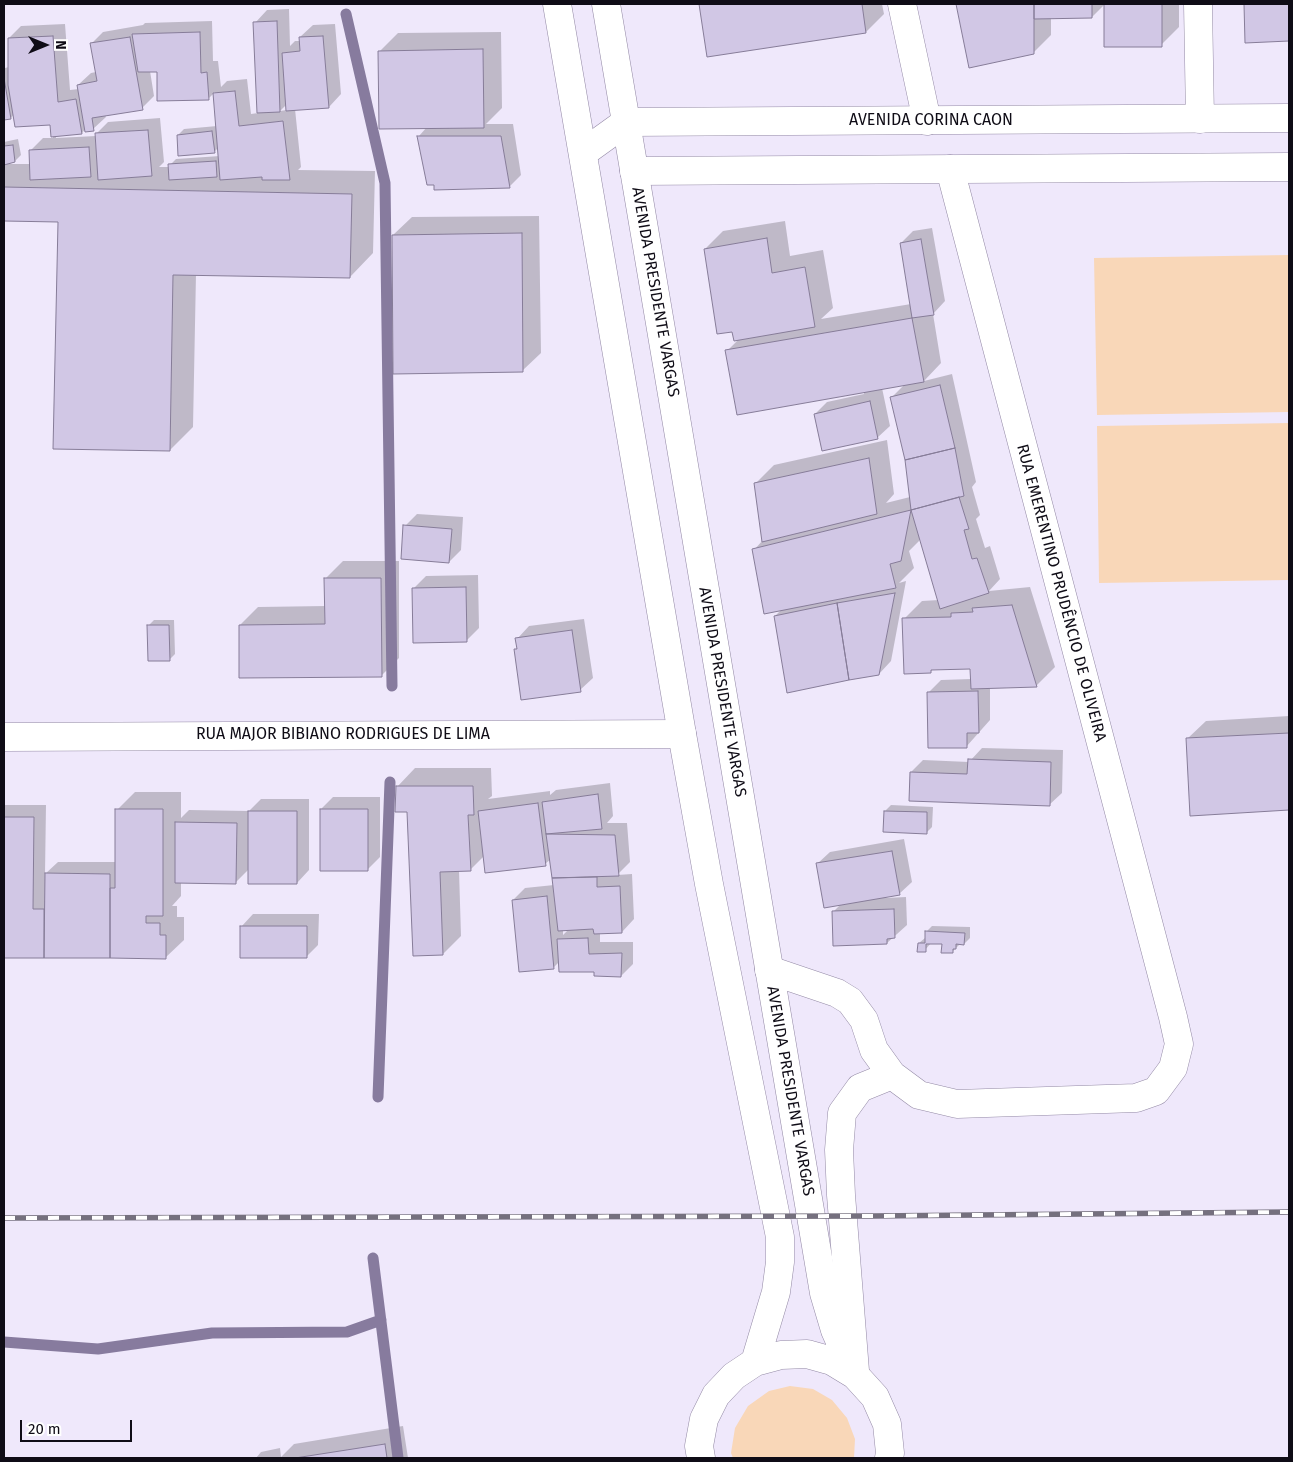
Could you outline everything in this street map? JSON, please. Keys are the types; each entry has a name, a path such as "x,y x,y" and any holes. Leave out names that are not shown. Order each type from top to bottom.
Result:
{"main road":[{"path":"557,4 709,884 780,1237 780,1262 776,1292 756,1362"},
{"name":"AVENIDA PRESIDENTE VARGAS","path":"606,4 824,1293 836,1330 855,1375"},
{"path":"902,4 927,121"},
{"path":"1198,4 1200,119"},
{"name":"AVENIDA CORINA CAON","path":"626,122 1289,118"},
{"path":"583,154 626,122"},
{"path":"634,171 1289,167"},
{"name":"RUA EMERENTINO PRUDÊNCIO DE OLIVEIRA","path":"769,970 837,993 850,1001 864,1020 874,1050 892,1075 919,1095 957,1104 1136,1098 1156,1091 1173,1068 1179,1044 950,169"},
{"name":"RUA MAJOR BIBIANO RODRIGUES DE LIMA","path":"4,737 682,734"},
{"path":"855,1375 841,1195 839,1150 842,1113 860,1088 892,1075"},
{"path":"681,1458 716,1395 734,1376 756,1362 781,1355 807,1354 832,1361 855,1375 875,1397 887,1424 889,1458"},
{"path":"701,1458 699,1446 704,1419"}],"shaded area":[{"path":"1289,255 1289,412 1097,415 1094,258"},
{"path":"1289,423 1289,580 1099,583 1097,426"},
{"path":"790,1386 813,1389 832,1400 847,1418 855,1439 854,1458 733,1458 731,1453 735,1428 748,1406 769,1391"}],"building":[{"path":"699,4 862,4 866,33 707,57"},
{"path":"956,4 1034,4 1034,54 969,68"},
{"path":"1034,4 1092,4 1092,18 1034,19"},
{"path":"1104,4 1162,4 1162,47 1104,47"},
{"path":"1244,4 1289,4 1289,41 1245,43"},
{"path":"277,21 280,112 257,113 253,22"},
{"path":"200,32 201,73 207,72 209,100 157,101 157,72 138,72 132,34"},
{"path":"53,36 58,102 76,99 82,134 51,137 50,125 15,127 8,85 8,38"},
{"path":"323,36 329,108 286,111 282,53 300,51 299,37"},
{"path":"130,37 143,110 92,118 94,131 85,132 77,85 97,81 90,43"},
{"path":"483,49 484,128 379,129 378,51"},
{"path":"4,78 11,119 4,120"},
{"path":"235,91 239,126 283,121 290,180 262,180 262,177 220,180 213,93"},
{"path":"148,130 152,176 98,180 95,133"},
{"path":"212,131 215,153 178,156 177,135"},
{"path":"417,136 501,136 510,188 434,190 434,185 427,185"},
{"path":"13,145 15,162 4,165 4,146"},
{"path":"89,147 91,177 30,180 29,150"},
{"path":"216,161 217,177 169,180 168,164"},
{"path":"4,187 352,194 350,278 173,275 170,451 53,449 58,222 4,221"},
{"path":"522,233 523,372 393,374 392,235"},
{"path":"767,238 772,273 805,267 815,327 734,341 732,332 717,334 704,249"},
{"path":"921,239 934,315 912,318 900,243"},
{"path":"912,318 924,382 737,415 725,350"},
{"path":"940,385 955,448 905,460 890,397"},
{"path":"870,401 878,439 822,451 814,414"},
{"path":"955,448 964,496 911,510 905,460"},
{"path":"869,458 877,514 762,542 754,483"},
{"path":"959,497 969,529 964,530 972,559 977,558 989,593 940,609 911,510"},
{"path":"911,510 901,561 890,564 896,588 764,614 752,549"},
{"path":"403,525 452,529 449,563 401,559"},
{"path":"324,578 381,578 382,677 239,678 239,625 325,624"},
{"path":"466,587 467,642 413,643 412,588"},
{"path":"895,593 879,675 849,680 837,603"},
{"path":"837,603 849,680 787,693 774,616"},
{"path":"1012,605 1037,687 971,689 970,669 931,670 931,673 904,674 902,618 951,617 951,613 973,612 972,608"},
{"path":"147,625 169,625 170,661 148,661"},
{"path":"572,630 581,692 521,700 514,649 517,649 515,638"},
{"path":"978,691 979,733 967,733 967,748 928,748 927,692"},
{"path":"1289,733 1289,810 1190,816 1186,738"},
{"path":"968,759 1051,762 1050,806 909,801 910,772 967,774"},
{"path":"396,786 473,786 474,815 468,815 471,871 440,872 443,955 413,956 407,812 395,812"},
{"path":"598,794 602,829 546,834 542,802"},
{"path":"538,803 546,866 485,873 478,811"},
{"path":"115,809 163,809 163,916 146,916 146,923 160,923 160,935 166,935 166,959 110,958 110,888 115,888"},
{"path":"320,809 368,809 368,871 320,871"},
{"path":"248,811 297,811 297,884 248,884"},
{"path":"884,811 927,812 927,834 883,832"},
{"path":"4,817 34,817 33,909 44,909 44,958 4,958"},
{"path":"175,822 237,823 236,884 175,883"},
{"path":"546,834 615,835 619,876 552,878"},
{"path":"892,851 900,895 824,908 816,863"},
{"path":"45,873 110,874 110,958 44,958"},
{"path":"597,877 597,887 620,886 622,933 594,934 593,929 558,931 552,878"},
{"path":"547,896 554,969 519,972 512,900"},
{"path":"894,909 895,938 887,939 887,944 833,946 832,911"},
{"path":"240,926 307,926 307,958 240,958"},
{"path":"925,931 965,933 964,945 956,944 956,949 953,949 953,953 941,953 942,944 926,944 926,952 917,952 918,943 925,943"},
{"path":"588,938 589,954 622,953 621,977 594,976 594,972 559,972 557,939"},
{"path":"385,1444 387,1458 295,1458"}],"waterway":[{"path":"346,14 385,183 392,686"},
{"path":"378,1097 390,782"},
{"path":"373,1258 398,1458"},
{"path":"4,1342 98,1349 212,1333 347,1332 381,1320"}],"railway":[{"path":"4,1218 873,1216 1289,1212"}]}
